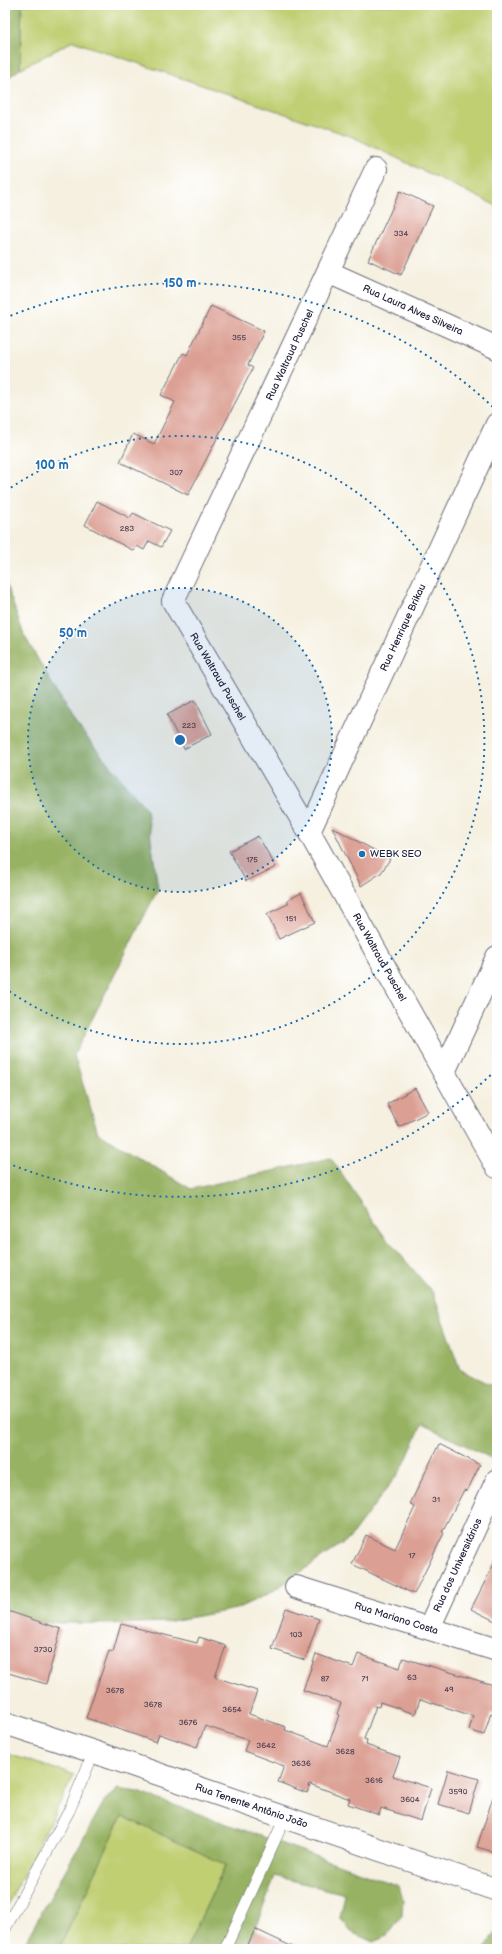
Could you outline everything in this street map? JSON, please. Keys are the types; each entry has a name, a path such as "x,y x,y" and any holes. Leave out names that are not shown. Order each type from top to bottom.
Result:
{"street":[{"name":"Rua Waltraud Puschel","path":"376,169 174,601 309,832 497,1167"},
{"name":"Rua Laura Alves Silveira","path":"328,272 497,348"},
{"name":"Rua Henrique Brikau","path":"309,832 497,424"},
{"path":"444,1072 497,957"},
{"name":"Rua dos Universitários","path":"429,1628 497,1480"},
{"name":"Rua Mariano Costa","path":"296,1586 497,1650"},
{"name":"Rua Tenente Antônio João","path":"5,1723 497,1890"}],"lane":[{"path":"5,1929 69,1811 94,1752"},
{"path":"224,1949 285,1818"}],"green space":[{"path":"5,5 22,5 20,69 5,80"},
{"path":"22,5 497,5 497,206 353,137 73,41 20,69"},
{"path":"5,581 24,635 75,723 147,810 158,889 74,1055 98,1133 191,1189 331,1158 382,1233 433,1293 460,1370 497,1388 497,1461 422,1424 403,1467 349,1539 270,1593 236,1609 166,1622 108,1624 29,1622 5,1614"},
{"path":"5,1753 74,1775 5,1910"},
{"path":"118,1789 138,1792 399,1886 403,1900 402,1915 387,1936 373,1942 353,1933 340,1918 345,1894 275,1876 246,1949 186,1949 226,1865 122,1816 59,1949 21,1949 105,1800"},
{"path":"122,1816 226,1864 186,1949 59,1949"},
{"path":"497,1931 497,1949 484,1949"}],"building":[{"path":"400,191 433,206 401,275 368,260"},
{"path":"211,306 264,331 248,365 253,368 188,495 120,462 133,434 154,444 175,402 161,395 183,353 187,355"},
{"path":"97,501 130,518 133,513 170,531 161,547 149,541 144,550 137,546 134,551 85,525"},
{"path":"195,700 212,734 184,749 167,715"},
{"name":"WEBK SEO","path":"332,827 390,859 381,873 361,886"},
{"path":"258,836 276,867 246,881 229,851"},
{"path":"301,893 315,922 279,939 267,914 288,904 288,900"},
{"path":"415,1088 428,1112 399,1127 387,1104"},
{"path":"439,1444 480,1465 467,1491 464,1490 442,1532 444,1533 414,1594 352,1564 366,1535 395,1549 415,1507 410,1504"},
{"path":"497,1558 497,1622 471,1609"},
{"path":"286,1608 319,1619 305,1660 272,1649"},
{"path":"5,1610 61,1629 46,1684 5,1672"},
{"path":"121,1624 197,1643 199,1637 226,1646 215,1677 257,1691 249,1714 286,1727 285,1730 328,1746 339,1715 337,1714 341,1703 303,1690 316,1654 353,1667 358,1654 400,1668 403,1658 497,1686 497,1715 491,1713 484,1735 469,1730 473,1716 420,1699 415,1714 380,1702 379,1707 376,1706 364,1739 367,1740 366,1745 400,1757 393,1776 431,1788 421,1821 381,1808 379,1815 348,1804 350,1799 310,1784 307,1793 278,1782 284,1766 244,1751 248,1740 205,1726 197,1747 159,1734 156,1742 86,1718 109,1651 113,1652"},
{"path":"448,1770 479,1779 469,1813 438,1804"},
{"path":"493,1797 497,1797 497,1853 477,1847"},
{"path":"255,1929 297,1949 246,1949"}],"place":[{"name":"WEBK SEO","path":"362,854"}]}
